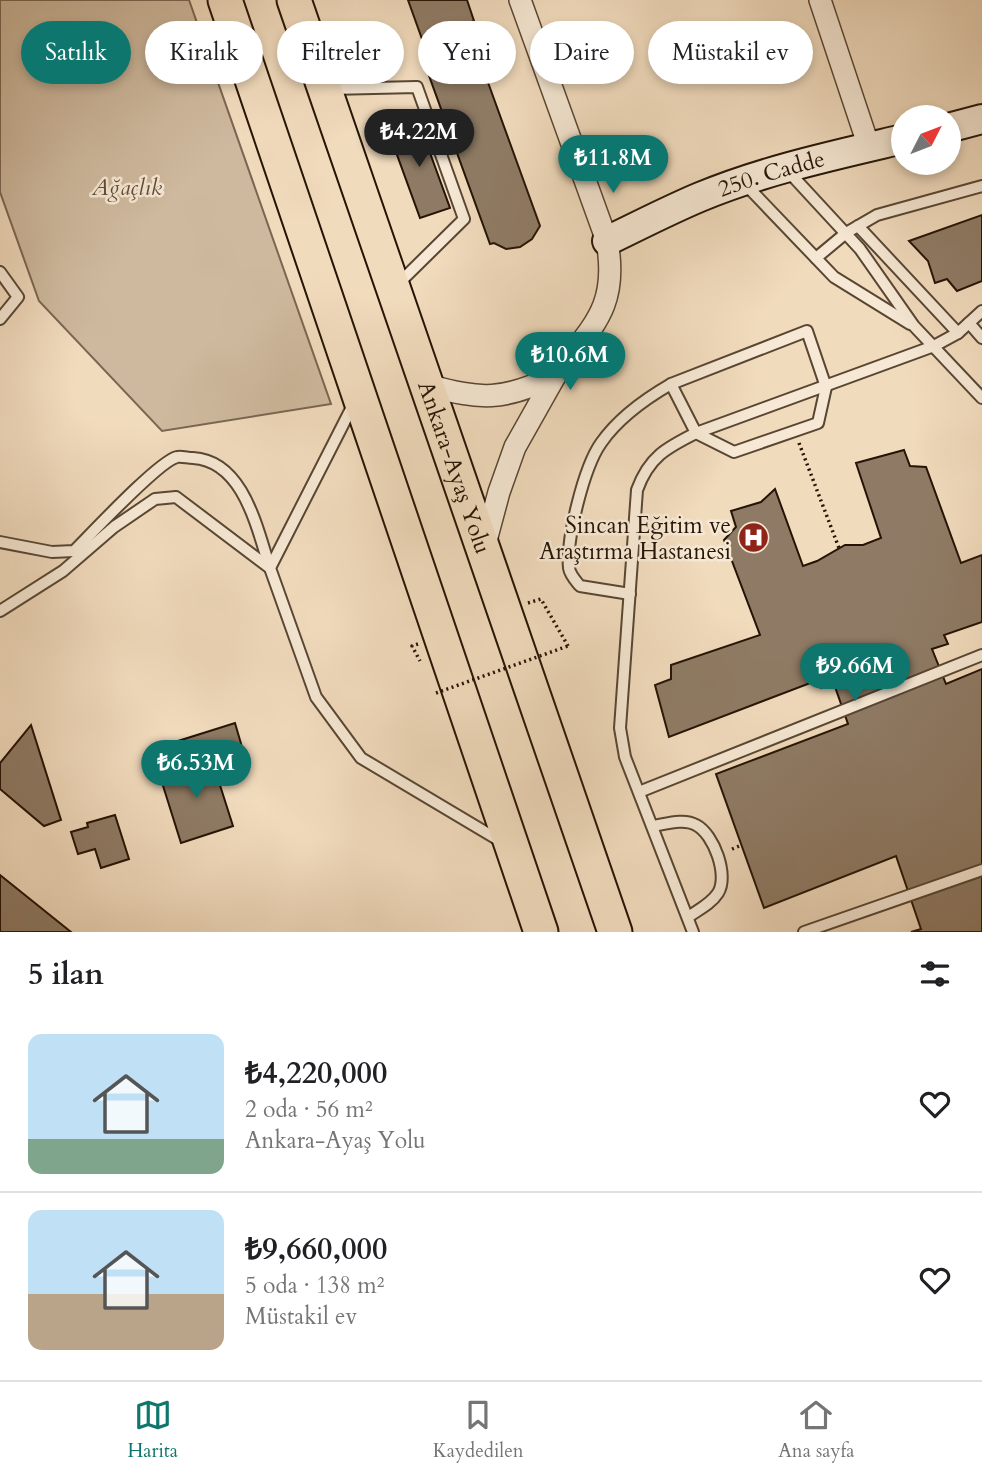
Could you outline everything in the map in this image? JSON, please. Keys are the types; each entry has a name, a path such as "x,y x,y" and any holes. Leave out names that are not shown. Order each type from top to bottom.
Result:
{"highway":[{"path":"225,0 541,932"},
{"name":"Ankara-Ayaş Yolu","path":"294,0 615,932"}],"main road":[{"path":"961,125 982,120"},
{"name":"250. Cadde","path":"607,241 702,197 743,182 785,168 891,142"}],"street":[{"path":"484,550 515,447 555,376 599,317 611,278 607,241 520,0"},
{"path":"820,0 869,147"},
{"path":"426,385 487,397 510,394 555,376"}],"lane":[{"path":"325,89 417,87 464,219 394,288"},
{"path":"785,168 860,249 914,326 982,397"},
{"path":"743,182 834,277 914,326"},
{"path":"816,258 846,233 877,215 982,186"},
{"path":"858,226 958,333"},
{"path":"0,272 18,297 0,319"},
{"path":"693,932 625,757 620,728 637,490 643,472 660,452 696,433 934,346 958,333 982,311"},
{"path":"969,323 982,338"},
{"path":"629,594 580,586 569,572 569,548 581,490 600,444 628,413 671,384 807,331 826,387 818,423 734,452 696,433 671,384"},
{"path":"270,568 358,394"},
{"path":"0,542 52,552 74,551 156,471 176,457 206,459 230,475 250,507 316,697 361,758 512,847"},
{"path":"0,611 63,571 114,527 155,499 176,497 270,568"},
{"path":"639,792 982,655"},
{"path":"653,825 682,822 695,824 709,839 719,860 722,871 719,892 710,902 688,917"},
{"path":"804,932 982,870"}],"path":[{"path":"794,432 839,548"},
{"path":"436,693 568,646 541,599"}],"green space":[{"name":"Ağaçlık","path":"0,0 189,0 196,21 145,21 145,84 219,84 331,404 162,431 39,301 0,192"}],"building":[{"path":"408,0 467,0 474,21 418,21 418,28"},
{"path":"432,84 489,84 540,226 532,239 520,247 506,249 494,243 490,244"},
{"path":"418,120 450,208 420,218 388,130"},
{"path":"982,215 982,281 957,291 947,279 935,283 928,261 909,241"},
{"path":"904,450 910,466 926,467 961,563 982,555 982,622 944,635 948,644 932,649 946,684 982,669 982,932 911,932 921,929 896,856 764,908 716,774 848,724 834,684 821,688 818,680 669,737 655,685 671,679 671,665 760,635 724,540 736,527 731,511 761,502 775,489 803,566 845,545 863,545 881,538 856,463"},
{"path":"235,723 242,747 167,771 159,747"},
{"path":"31,725 61,820 44,826 0,789 0,763"},
{"path":"211,757 233,826 181,843 159,773"},
{"path":"115,815 129,859 101,868 95,849 78,854 71,832 88,827 87,823"},
{"path":"0,875 71,932 0,932"}],"place":[{"name":"Sincan Eğitim ve Araştırma Hastanesi","path":"754,538"}]}
